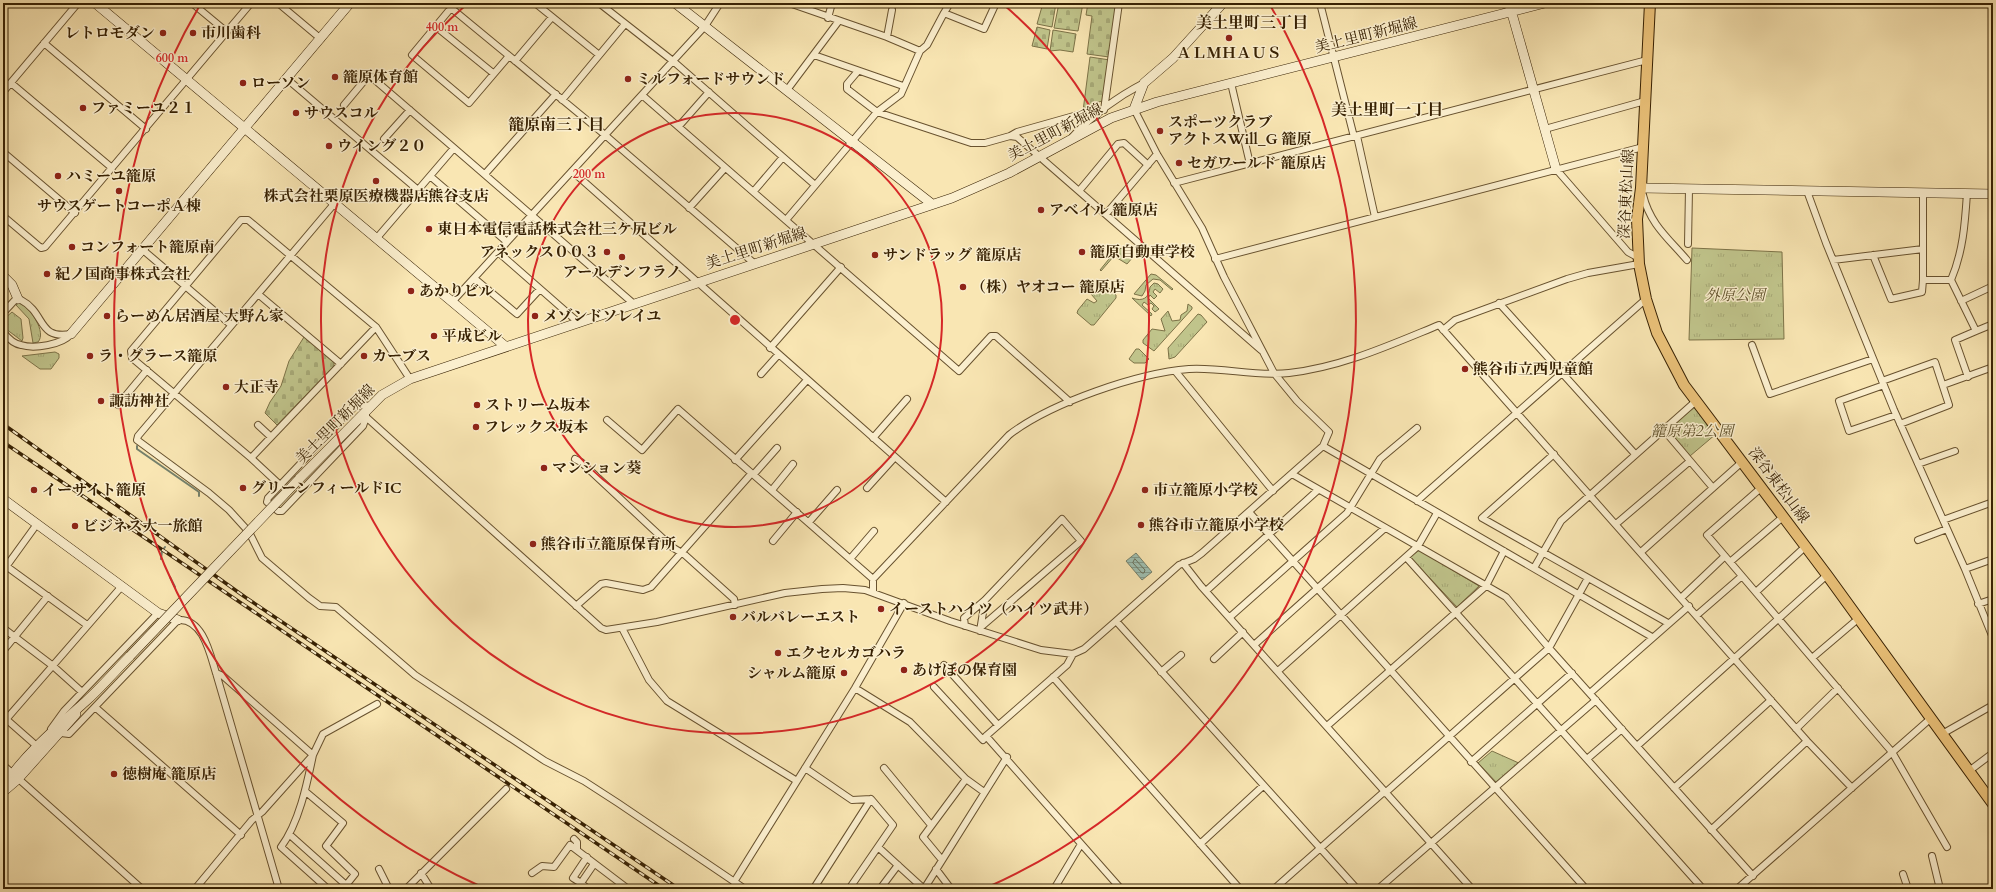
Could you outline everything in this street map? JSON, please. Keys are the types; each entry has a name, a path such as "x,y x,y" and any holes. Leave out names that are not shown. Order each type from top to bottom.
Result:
{"main road":[{"name":"深谷東松山線","path":"1650,3 1641,188 1637,219 1639,261 1646,299 1666,352 1684,385 1828,575 1930,719 1993,804"}],"street":[{"path":"3,92 78,3"},
{"path":"95,3 376,240 505,346"},
{"path":"192,3 227,32"},
{"path":"3,216 43,248 146,129 251,3"},
{"path":"278,3 321,39"},
{"path":"3,332 16,344 26,346 59,343 71,334 350,3"},
{"path":"445,3 605,135 755,264"},
{"path":"535,3 598,54"},
{"path":"599,3 673,61 815,185"},
{"path":"675,3 932,204"},
{"path":"452,302 705,26 720,3"},
{"path":"789,3 838,22 887,37 920,51"},
{"path":"828,18 832,3"},
{"path":"786,220 877,112 898,98 920,51 927,45 950,3"},
{"path":"944,13 984,29 996,3"},
{"path":"1104,110 1119,3"},
{"path":"1072,138 1082,127 1127,92 1144,82 1173,58 1223,3"},
{"path":"1320,3 1356,137 1375,217"},
{"path":"1498,3 1510,7 1556,169 1628,252 1639,261"},
{"name":"美土里町新堀線","path":"3,791 15,776 85,702 299,479 368,411 382,395 410,379 505,346 815,244 982,186 1040,157 1072,138 1111,118 1134,109 1335,57 1510,7 1545,3"},
{"path":"451,8 412,55 469,102 509,56"},
{"path":"887,37 892,10"},
{"path":"515,61 552,17"},
{"path":"787,90 838,22"},
{"path":"562,100 598,54 625,24"},
{"path":"435,26 493,74"},
{"path":"44,43 146,129"},
{"path":"814,55 903,86"},
{"path":"1174,183 1356,137 1647,60"},
{"path":"368,411 363,426 282,511 278,512 267,502 268,498 353,408 361,405 368,411 576,606 601,628 610,630 622,628 735,605 767,596 815,589 844,588 873,592 965,626 981,629 1042,650 1073,654 1084,649 1179,565 1202,553 1292,474 1323,446 1329,432 1297,400 1274,373 1263,352 1253,340 1017,137 1009,137 985,143 971,142 877,112 847,89 847,84 858,71"},
{"path":"344,105 369,75 634,304"},
{"path":"287,79 418,190"},
{"path":"1144,82 1134,109 1157,154 1200,224 1253,340"},
{"path":"10,83 112,168"},
{"path":"1231,83 1250,164"},
{"path":"679,126 709,92"},
{"path":"485,174 556,94"},
{"path":"642,95 815,244 959,371 991,336 996,336 1070,402"},
{"path":"1545,129 1645,101"},
{"path":"384,139 410,110"},
{"path":"1009,137 1017,132 1088,112 1093,112 1098,115"},
{"path":"1079,191 1118,144 1124,143 1148,164"},
{"path":"1215,259 1643,147"},
{"path":"376,240 454,148"},
{"path":"3,152 75,212"},
{"path":"1106,214 1157,154"},
{"path":"754,191 783,158"},
{"path":"689,208 725,168"},
{"path":"572,171 698,282 770,348 946,502"},
{"path":"430,176 507,242"},
{"path":"1687,260 1654,222 1647,211 1641,188 1993,194"},
{"path":"1688,244 1689,189"},
{"path":"1807,191 1833,260 1896,415 1966,569 1978,604 1993,638"},
{"path":"1873,255 1891,299 1922,292 1923,192"},
{"path":"1967,193 1964,237 1959,260 1951,280 1976,331"},
{"path":"334,204 138,436 137,440 210,493 243,523 262,558 320,606 336,607 409,671 545,761 584,781 618,803 745,889"},
{"path":"280,485 251,458 132,358 131,351 242,220 248,220 376,327 410,379"},
{"path":"143,250 231,325"},
{"path":"1833,260 1923,250"},
{"path":"498,252 579,322"},
{"path":"1443,330 1455,320 1544,286 1588,272 1639,261"},
{"path":"770,348 841,267"},
{"path":"3,276 12,285 18,299 24,301 35,311 50,333 58,336 71,334"},
{"path":"474,278 517,314 540,289"},
{"path":"1923,280 1951,280"},
{"path":"1961,301 1993,286"},
{"path":"258,294 341,364"},
{"path":"3,313 13,302 18,299"},
{"path":"1417,502 1646,299"},
{"path":"1499,303 1635,454"},
{"path":"873,592 873,579 1009,435 1035,417 1070,402 1147,376 1189,369 1224,369 1274,373 1316,369 1344,362 1439,325 1807,741 1852,788"},
{"path":"1968,377 1955,340 1993,326"},
{"path":"251,458 376,327"},
{"path":"1752,345 1770,394 1873,359"},
{"path":"761,374 778,355"},
{"path":"1896,415 1849,431 1838,401 1935,362 1949,405 1900,424"},
{"path":"1943,385 1993,368"},
{"path":"118,405 146,370"},
{"path":"1176,372 1273,490"},
{"path":"735,460 807,380"},
{"path":"873,438 907,399"},
{"path":"1534,568 1561,521 1696,401"},
{"path":"607,420 642,450 678,409 873,579"},
{"path":"258,425 271,437"},
{"path":"1230,617 1292,560 1352,509 1380,459 1417,428"},
{"path":"1663,429 1713,488"},
{"path":"1323,446 1417,502 1652,637"},
{"path":"576,606 601,584 606,583 643,590 651,587 680,553 778,448"},
{"path":"1918,464 1955,451"},
{"path":"1554,454 1482,518 1668,623"},
{"path":"867,488 895,457"},
{"path":"575,459 581,462 680,553 734,599 735,605"},
{"path":"1616,524 1690,461"},
{"path":"1641,552 1742,462"},
{"path":"772,490 793,464"},
{"path":"1292,474 1418,546 1512,603 1549,648 1753,876"},
{"path":"1762,487 1707,535 1892,752 1947,847"},
{"path":"809,522 837,490"},
{"path":"1206,590 1318,490"},
{"path":"3,499 158,613 178,620 189,620 197,628 207,646 216,674 279,889"},
{"path":"1943,520 1993,502"},
{"path":"249,532 273,507"},
{"path":"774,541 797,512"},
{"path":"1249,512 1586,889"},
{"path":"1278,671 1418,546 1437,513"},
{"path":"1730,562 1784,516"},
{"path":"965,626 964,618 985,600 1062,519 1081,541 981,629"},
{"path":"37,524 5,568 48,596 87,625"},
{"path":"1254,645 1385,528"},
{"path":"1918,540 1947,529"},
{"path":"850,559 874,531"},
{"path":"1756,592 1806,546"},
{"path":"1327,726 1486,586 1504,551"},
{"path":"1681,598 1725,556"},
{"path":"1406,557 1704,889"},
{"path":"1966,569 1993,560"},
{"path":"1183,563 1254,645 1472,889"},
{"path":"1637,746 1734,657 1828,575"},
{"path":"1697,615 1742,576"},
{"path":"1274,889 1549,648 1588,578"},
{"path":"122,586 53,666 6,717 41,749 64,711 158,613"},
{"path":"3,651 48,596"},
{"path":"1978,604 1993,599"},
{"path":"981,629 985,600"},
{"path":"734,882 855,688 904,603"},
{"path":"1590,693 1689,606"},
{"path":"1812,658 1859,618"},
{"path":"58,731 69,734 178,620"},
{"path":"1116,621 1319,849 1357,889"},
{"path":"3,628 53,666 82,692"},
{"path":"622,628 648,680 667,701 684,713 797,781"},
{"path":"1214,659 1243,632"},
{"path":"934,687 983,740 1067,665 1073,654"},
{"path":"1162,672 1181,655"},
{"path":"944,666 998,726"},
{"path":"1471,762 1572,673"},
{"path":"216,674 223,676 313,755"},
{"path":"1053,677 1240,889"},
{"path":"855,688 910,722 966,779 984,792"},
{"path":"1796,728 1838,688"},
{"path":"1378,889 1496,789 1596,700"},
{"path":"1674,788 1771,700"},
{"path":"328,889 281,847 290,835 306,792 313,755 323,734 377,704"},
{"path":"1942,734 1993,705"},
{"path":"95,707 241,835"},
{"path":"1737,889 1930,719"},
{"path":"1587,759 1622,729"},
{"path":"986,736 1007,757 1120,889"},
{"path":"1711,830 1807,741"},
{"path":"1969,771 1993,753"},
{"path":"196,889 252,820 258,816 313,755"},
{"path":"878,847 924,889 1007,757"},
{"path":"3,765 142,889"},
{"path":"805,768 852,800 871,799"},
{"path":"884,768 931,825"},
{"name":"美土里町新堀線","path":"3,786 15,776"},
{"path":"942,860 923,837 966,779"},
{"path":"1200,844 1263,786"},
{"path":"406,889 506,790"},
{"path":"290,835 346,888 356,874 326,846 343,823 306,792"},
{"path":"849,889 893,825 871,799"},
{"path":"815,889 814,888 871,799"},
{"path":"574,839 577,842 577,850"},
{"path":"1054,889 1080,844"},
{"path":"532,873 542,866 554,868 570,845 628,889"},
{"path":"1932,856 1940,889"},
{"path":"587,857 573,878 588,889"},
{"path":"581,884 594,864"},
{"path":"880,889 898,865"},
{"path":"379,869 389,889"},
{"path":"936,869 951,889"},
{"path":"421,873 431,889"},
{"path":"1904,874 1908,889"}],"green space":[{"path":"1043,3 1056,3 1052,27 1037,24"},
{"path":"1059,3 1083,3 1078,31 1054,28"},
{"path":"1088,3 1118,3 1109,57 1087,54 1092,16 1086,15"},
{"path":"1037,27 1050,30 1047,49 1032,46"},
{"path":"1053,30 1076,34 1073,52 1060,50 1050,51"},
{"path":"1090,57 1110,60 1103,101 1094,103 1093,109 1083,111"},
{"path":"1125,248 1133,257 1127,264 1114,256 1101,271 1100,270 1117,249"},
{"name":"外原公園","path":"1692,248 1782,252 1784,339 1689,340"},
{"path":"1151,274 1156,275 1173,289 1172,290 1160,280 1153,279 1146,285 1142,296 1134,294"},
{"path":"1104,283 1116,295 1116,298 1094,325 1091,325 1077,313 1087,299 1094,303 1097,301 1091,294"},
{"path":"1154,283 1158,284 1163,289 1160,293 1155,289 1153,292 1157,296 1154,299 1150,295 1148,298 1159,309 1155,312 1152,309 1154,306 1151,303 1148,305 1144,302 1142,305 1152,314 1151,316 1132,298 1139,300 1145,298 1150,287"},
{"path":"19,303 28,309 39,326 40,338 38,342 33,343 29,319 16,305"},
{"path":"1188,304 1192,307 1192,309 1154,351 1143,343 1143,340 1152,329 1165,331 1161,319 1168,311 1172,321 1180,320 1181,315 1187,311"},
{"path":"12,312 21,319 22,341 6,329 4,319"},
{"path":"1198,314 1201,315 1207,322 1175,357 1169,359 1168,348"},
{"path":"304,337 334,362 334,366 277,425 265,413 270,402 281,386 289,361"},
{"path":"1136,349 1139,349 1149,359 1145,363 1134,363 1129,359"},
{"path":"55,352 59,354 59,358 51,369 40,369 22,356"},
{"name":"籠原第2公園","path":"1696,406 1716,434 1690,456 1668,429"},
{"path":"1419,550 1479,586 1457,607 1410,557"},
{"path":"1492,751 1521,764 1498,784 1478,763"}],"water":[{"path":"1136,553 1152,572 1142,580 1126,561"}],"waterway":[{"path":"137,446 137,449 199,492 199,496"},
{"path":"161,559 162,551 165,547"},
{"path":"170,577 175,587"}],"railway":[{"path":"3,424 245,597 679,889"},
{"path":"3,442 664,889"}],"place":[{"name":"レトロモダン","path":"163,33"},
{"name":"市川歯科","path":"193,33"},
{"name":"ＡＬＭＨＡＵＳ","path":"1229,38"},
{"name":"籠原体育館","path":"335,77"},
{"name":"ミルフォードサウンド","path":"628,79"},
{"name":"ローソン","path":"243,83"},
{"name":"ファミーユ２１","path":"83,108"},
{"name":"サウスコル","path":"296,113"},
{"name":"スポーツクラブ アクトスWill_G 籠原","path":"1160,131"},
{"name":"ウイング２０","path":"329,146"},
{"name":"セガワールド 籠原店","path":"1179,163"},
{"name":"ハミーユ籠原","path":"58,176"},
{"name":"株式会社栗原医療機器店熊谷支店","path":"376,181"},
{"name":"サウスゲートコーポＡ棟","path":"119,191"},
{"name":"アベイル 籠原店","path":"1041,210"},
{"name":"東日本電信電話株式会社三ケ尻ビル","path":"429,229"},
{"name":"コンフォート籠原南","path":"72,247"},
{"name":"アネックス００３","path":"607,252"},
{"name":"籠原自動車学校","path":"1082,252"},
{"name":"サンドラッグ 籠原店","path":"875,255"},
{"name":"アールデンフラノ","path":"622,257"},
{"name":"紀ノ国商事株式会社","path":"47,274"},
{"name":"（株）ヤオコー 籠原店","path":"963,287"},
{"name":"あかりビル","path":"411,291"},
{"name":"らーめん居酒屋 大野ん家","path":"107,316"},
{"name":"メゾンドソレイユ","path":"535,316"},
{"name":"平成ビル","path":"434,336"},
{"name":"ラ・グラース籠原","path":"90,356"},
{"name":"カーブス","path":"364,356"},
{"name":"熊谷市立西児童館","path":"1465,369"},
{"name":"大正寺","path":"226,387"},
{"name":"諏訪神社","path":"101,401"},
{"name":"ストリーム坂本","path":"477,405"},
{"name":"フレックス坂本","path":"476,427"},
{"name":"マンション葵","path":"544,468"},
{"name":"グリーンフィールドIC","path":"243,488"},
{"name":"イーサイト籠原","path":"34,490"},
{"name":"市立籠原小学校","path":"1145,490"},
{"name":"熊谷市立籠原小学校","path":"1141,525"},
{"name":"ビジネス大一旅館","path":"75,526"},
{"name":"熊谷市立籠原保育所","path":"533,544"},
{"name":"イーストハイツ（ハイツ武井）","path":"881,609"},
{"name":"バルバレーエスト","path":"733,617"},
{"name":"エクセルカゴハラ","path":"778,653"},
{"name":"あけぼの保育園","path":"904,670"},
{"name":"シャルム籠原","path":"844,673"},
{"name":"徳樹庵 籠原店","path":"114,774"}],"district":[{"name":"美土里町三丁目","path":"1252,22"},
{"name":"美土里町一丁目","path":"1387,109"},
{"name":"籠原南三丁目","path":"556,124"}]}
